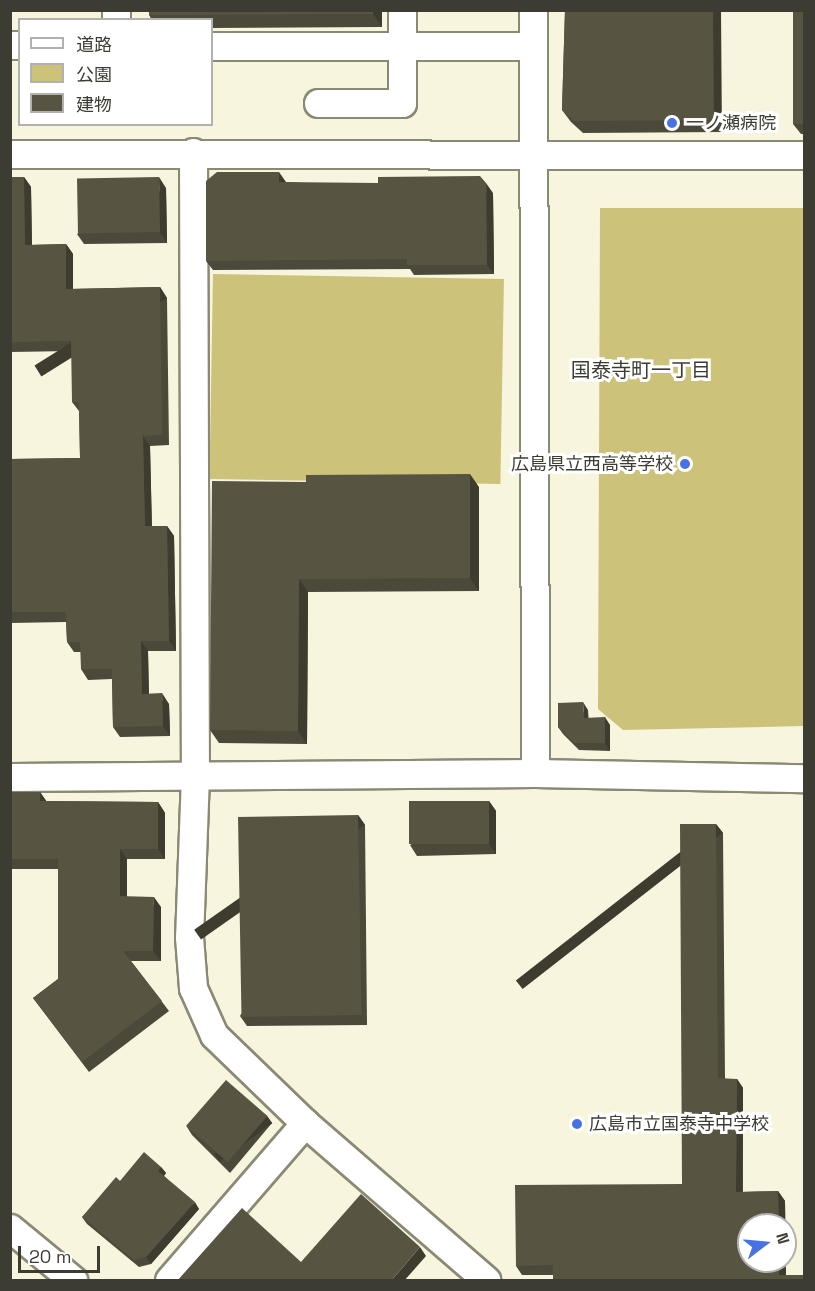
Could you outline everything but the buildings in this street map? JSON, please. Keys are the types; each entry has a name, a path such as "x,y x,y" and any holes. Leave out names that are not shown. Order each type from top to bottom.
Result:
{"street":[{"path":"318,103 402,103 402,10"},
{"path":"533,10 535,773"},
{"path":"213,46 533,46"},
{"path":"193,152 195,775 189,937 194,988 213,1035 305,1123 486,1281"},
{"path":"10,154 533,152 804,155"},
{"path":"10,777 535,773 804,778"},
{"path":"170,1281 305,1123"},
{"path":"10,1228 73,1281"}],"green space":[{"name":"広島県立西高等学校","path":"600,208 804,208 804,726 623,730 598,709"},
{"path":"213,274 504,279 500,484 209,479"}],"place":[{"name":"一ノ瀬病院","path":"672,123"},
{"name":"広島県立西高等学校","path":"685,464"},
{"name":"広島市立国泰寺中学校","path":"577,1124"}],"district":[{"name":"国泰寺町一丁目","path":"641,370"}]}
